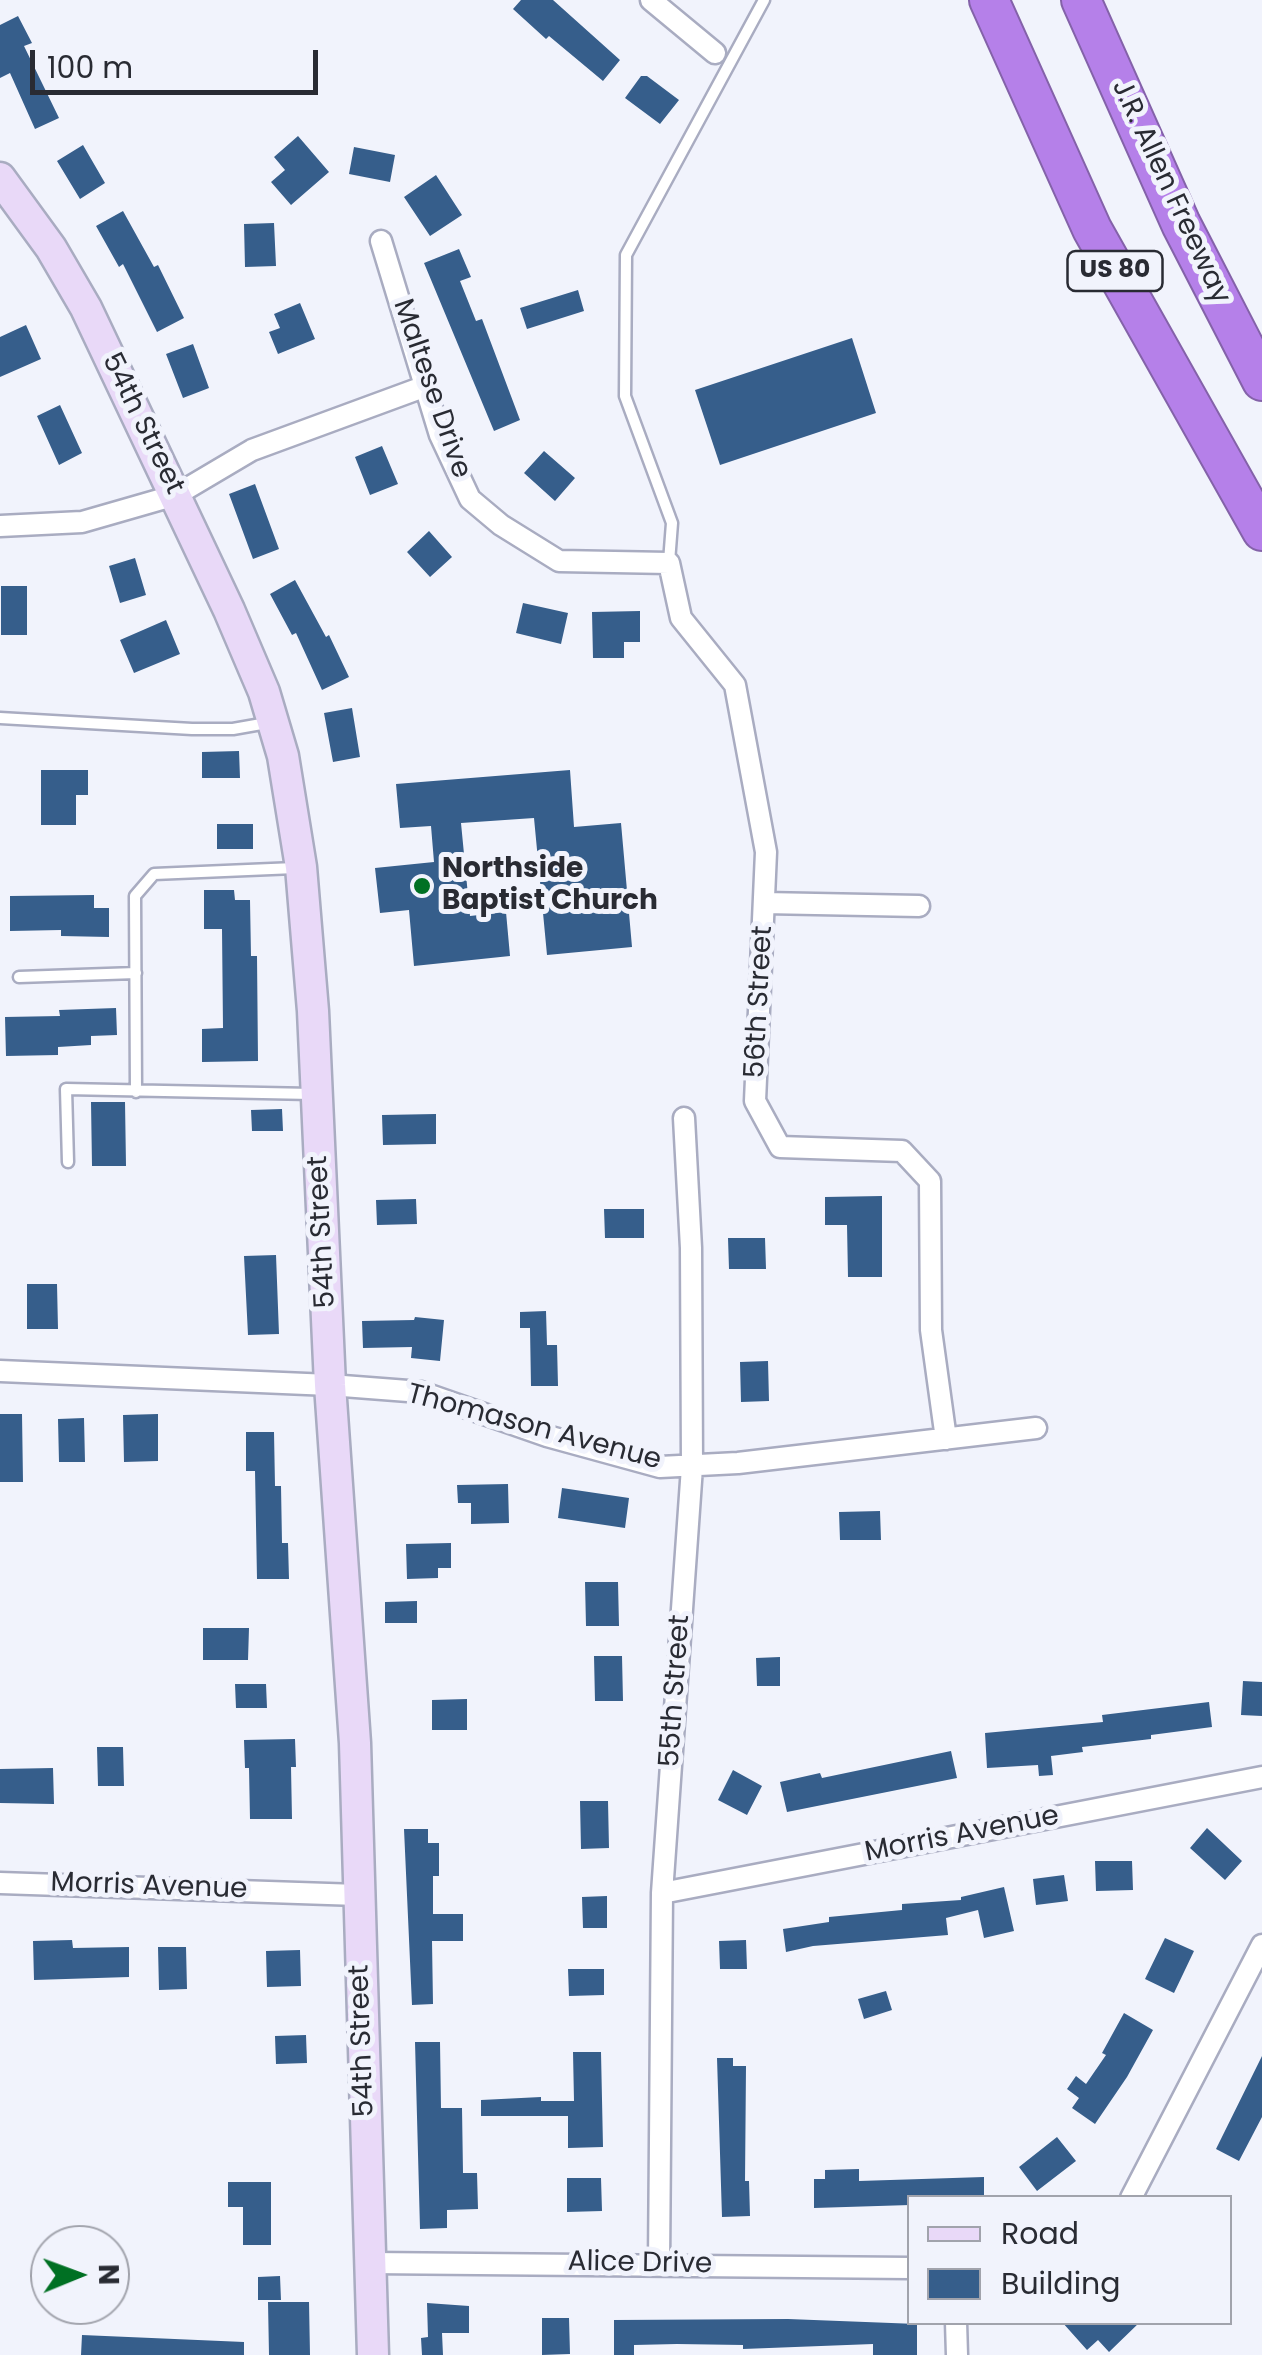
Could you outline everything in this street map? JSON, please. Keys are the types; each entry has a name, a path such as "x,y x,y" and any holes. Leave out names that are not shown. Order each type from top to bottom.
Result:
{"highway":[{"name":"US 80","path":"988,0 1092,229 1262,531"},
{"name":"J.R. Allen Freeway","path":"1081,0 1181,224 1262,381"}],"main road":[{"name":"54th Street","path":"0,178 51,248 86,308 176,495 264,692 283,756 302,867 330,1384 355,1744 373,2355"}],"street":[{"path":"652,0 716,53"},
{"name":"Maltese Drive","path":"381,241 440,435 470,499 501,525 559,562 669,563"},
{"path":"0,526 82,522 176,495 252,450 426,386"},
{"name":"56th Street","path":"669,563 681,618 735,685 766,852 755,1101 780,1146 902,1151 930,1182 931,1330 946,1439"},
{"path":"764,903 919,906"},
{"name":"55th Street","path":"659,2264 662,1893 692,1467 690,1248 684,1118"},
{"name":"Thomason Avenue","path":"0,1371 330,1384 420,1392 547,1436 660,1466 692,1467 1036,1428"},
{"name":"Morris Avenue","path":"662,1893 1262,1777"},
{"name":"Morris Avenue","path":"0,1882 358,1894"},
{"path":"1133,2195 1262,1945"},
{"name":"Alice Drive","path":"370,2263 907,2268"},
{"path":"956,2325 957,2355"}],"lane":[{"path":"669,563 672,522 626,396 626,255 764,0"},
{"path":"0,718 192,729 273,722"},
{"path":"136,1092 136,896 154,874 302,867"},
{"path":"20,977 136,973"},
{"path":"68,1162 66,1089 315,1094"}],"building":[{"path":"521,0 553,0 620,60 603,81 513,9"},
{"path":"18,16 32,43 24,46 59,118 35,129 10,73 0,78 0,25"},
{"path":"641,76 647,76 679,100 660,124 625,98"},
{"path":"298,136 329,172 291,205 271,182 285,170 274,157"},
{"path":"83,145 105,183 80,199 57,161"},
{"path":"354,147 395,155 390,182 349,174"},
{"path":"436,175 462,215 430,236 404,197"},
{"path":"123,211 154,267 158,265 184,318 157,332 123,264 119,267 96,226"},
{"path":"274,223 276,266 245,267 244,224"},
{"path":"459,249 471,277 460,281 476,321 482,319 520,420 494,431 424,263"},
{"path":"578,290 584,311 527,329 520,308"},
{"path":"300,303 315,339 278,354 269,332 280,328 274,314"},
{"path":"26,325 41,359 0,377 0,337"},
{"path":"852,338 876,413 720,465 695,390"},
{"path":"193,344 209,388 183,398 166,354"},
{"path":"60,405 82,453 59,465 37,416"},
{"path":"382,446 398,484 370,495 355,457"},
{"path":"544,451 575,478 555,501 524,473"},
{"path":"255,484 279,549 253,559 229,494"},
{"path":"429,531 452,557 430,577 407,552"},
{"path":"135,558 146,595 120,603 109,566"},
{"path":"295,580 349,677 322,690 296,633 292,635 270,594"},
{"path":"1,586 27,586 27,635 1,635"},
{"path":"523,603 568,613 561,644 516,633"},
{"path":"640,611 640,642 624,642 624,658 593,658 592,612"},
{"path":"166,620 180,654 134,673 120,640"},
{"path":"352,708 360,757 333,762 324,713"},
{"path":"239,751 240,778 202,778 202,752"},
{"path":"41,770 88,770 88,795 76,795 76,825 41,825"},
{"path":"570,770 574,827 621,823 632,947 547,955 534,818 461,823 470,916 506,912 510,956 414,966 409,910 380,913 375,868 434,862 431,826 400,828 396,784"},
{"path":"217,824 253,824 253,849 217,849"},
{"path":"204,890 234,890 235,900 250,900 251,956 257,956 258,1061 202,1062 202,1029 223,1028 222,929 204,929"},
{"path":"94,895 94,908 109,908 109,937 61,936 61,930 10,931 10,896"},
{"path":"116,1008 117,1035 91,1036 91,1045 58,1047 58,1055 6,1056 5,1017 60,1016 59,1010"},
{"path":"91,1102 125,1102 126,1166 92,1166"},
{"path":"282,1109 283,1131 252,1131 251,1110"},
{"path":"436,1114 436,1144 383,1145 382,1115"},
{"path":"882,1196 882,1277 848,1277 847,1225 825,1225 825,1197"},
{"path":"416,1199 417,1224 377,1225 376,1200"},
{"path":"604,1209 644,1209 644,1238 605,1238"},
{"path":"728,1238 765,1238 766,1269 729,1269"},
{"path":"276,1255 279,1334 248,1335 244,1256"},
{"path":"27,1284 57,1284 58,1329 27,1329"},
{"path":"546,1311 547,1345 557,1345 558,1386 531,1386 530,1328 520,1328 520,1312"},
{"path":"415,1317 444,1320 440,1361 411,1358 412,1347 363,1348 362,1321"},
{"path":"768,1361 769,1401 741,1402 740,1362"},
{"path":"0,1414 22,1414 23,1482 0,1482"},
{"path":"158,1414 158,1461 124,1462 123,1415"},
{"path":"84,1418 85,1462 59,1462 58,1419"},
{"path":"246,1432 274,1432 275,1486 281,1486 282,1543 288,1543 289,1579 257,1579 255,1471 246,1471"},
{"path":"508,1484 509,1523 471,1524 471,1503 458,1503 457,1485"},
{"path":"562,1488 629,1498 625,1528 558,1518"},
{"path":"880,1511 881,1540 840,1540 839,1512"},
{"path":"451,1543 451,1568 438,1568 438,1578 407,1579 406,1544"},
{"path":"585,1582 618,1582 619,1626 586,1626"},
{"path":"417,1601 417,1623 385,1623 385,1602"},
{"path":"203,1628 249,1628 248,1660 203,1660"},
{"path":"594,1656 622,1656 623,1701 595,1701"},
{"path":"780,1657 780,1686 757,1686 756,1658"},
{"path":"1243,1681 1262,1682 1262,1716 1241,1715"},
{"path":"235,1684 266,1684 267,1708 236,1708"},
{"path":"467,1699 467,1730 432,1730 432,1700"},
{"path":"1209,1702 1212,1727 1082,1747 1083,1752 1051,1756 1053,1775 1039,1776 1038,1765 987,1768 985,1733 1103,1722 1102,1715"},
{"path":"295,1739 292,1819 250,1819 244,1740"},
{"path":"97,1747 123,1747 124,1786 98,1786"},
{"path":"951,1751 957,1778 787,1812 780,1782 820,1773 822,1778"},
{"path":"53,1768 54,1804 0,1803 0,1769"},
{"path":"733,1770 762,1786 747,1815 718,1800"},
{"path":"580,1801 608,1801 609,1848 581,1849"},
{"path":"1207,1828 1242,1861 1225,1880 1190,1848"},
{"path":"404,1829 428,1829 428,1843 439,1843 439,1876 433,1876 433,1914 463,1914 463,1941 432,1941 433,2004 412,2005"},
{"path":"1095,1861 1132,1861 1133,1890 1096,1891"},
{"path":"1064,1875 1068,1901 1036,1905 1033,1879"},
{"path":"1004,1887 1014,1931 984,1938 978,1910 946,1918 948,1935 813,1946 786,1952 783,1929 829,1922 829,1917 902,1910 902,1904 961,1900"},
{"path":"607,1896 607,1928 583,1928 582,1897"},
{"path":"1165,1938 1194,1951 1174,1993 1145,1979"},
{"path":"72,1940 73,1948 129,1947 129,1977 34,1980 33,1941"},
{"path":"746,1940 747,1969 720,1969 719,1941"},
{"path":"158,1947 186,1947 187,1989 159,1990"},
{"path":"300,1950 301,1986 267,1987 266,1951"},
{"path":"568,1969 604,1969 604,1995 569,1996"},
{"path":"886,1991 892,2010 864,2019 858,1999"},
{"path":"1124,2013 1153,2030 1095,2124 1072,2108 1079,2098 1067,2089 1076,2076 1086,2084 1106,2055 1102,2053"},
{"path":"306,2035 307,2063 276,2064 275,2036"},
{"path":"415,2042 440,2042 441,2108 462,2108 463,2173 477,2173 478,2209 447,2210 447,2228 420,2229"},
{"path":"573,2052 601,2052 603,2147 568,2148 568,2116 481,2116 481,2100 541,2097 541,2101 574,2101"},
{"path":"1262,2056 1262,2117 1239,2161 1216,2149"},
{"path":"717,2058 733,2058 733,2066 746,2066 745,2181 749,2181 750,2216 722,2217"},
{"path":"1057,2137 1076,2161 1037,2191 1019,2167"},
{"path":"859,2169 859,2181 984,2177 984,2195 907,2195 907,2205 814,2208 814,2179 825,2179 825,2170"},
{"path":"567,2178 601,2178 602,2211 567,2212"},
{"path":"228,2182 271,2182 271,2245 243,2245 243,2207 228,2207"},
{"path":"280,2276 281,2300 258,2300 258,2277"},
{"path":"268,2302 309,2302 310,2355 269,2355"},
{"path":"427,2303 469,2306 469,2333 442,2333 443,2355 422,2355 421,2338 428,2337"},
{"path":"542,2318 569,2318 570,2354 542,2355"},
{"path":"788,2319 907,2324 917,2325 917,2355 873,2355 873,2344 743,2349 743,2345 677,2344 634,2345 634,2355 614,2355 614,2320"},
{"path":"1065,2325 1137,2325 1109,2352 1098,2340 1087,2350"},
{"path":"82,2335 244,2342 244,2355 81,2355"}],"place":[{"name":"Northside Baptist Church","path":"422,886"}]}
